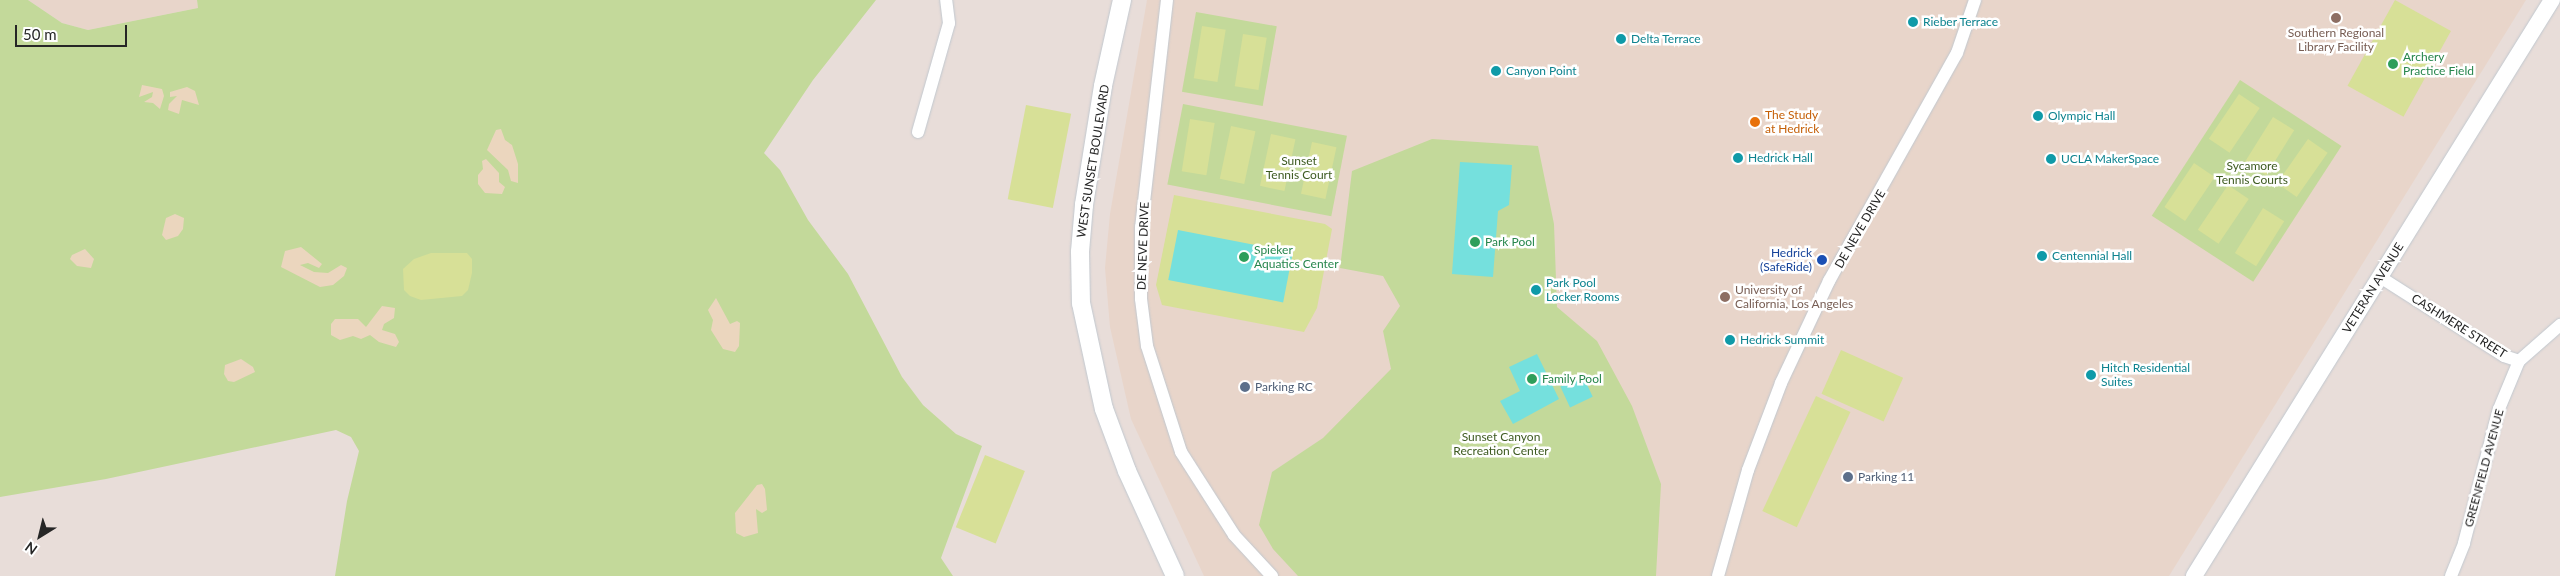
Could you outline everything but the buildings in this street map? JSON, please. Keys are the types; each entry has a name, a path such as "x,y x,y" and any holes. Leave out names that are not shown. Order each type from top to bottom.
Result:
{"main road":[{"name":"WEST SUNSET BOULEVARD","path":"1122,0 1104,86 1084,206 1080,252 1081,297 1094,373 1104,409 1175,576"}],"street":[{"path":"918,132 949,23 946,0"},
{"name":"DE NEVE DRIVE","path":"1167,0 1141,227 1141,299 1147,346 1181,452 1234,535 1272,576"},
{"name":"DE NEVE DRIVE","path":"1718,576 1751,460 1781,383 1829,281 1957,54 1975,0"},
{"name":"VETERAN AVENUE","path":"2194,576 2552,0"},
{"name":"CASHMERE STREET","path":"2380,277 2504,356 2519,361 2560,325"},
{"name":"GREENFIELD AVENUE","path":"2451,576 2464,543 2498,409 2519,361"}],"shaded area":[{"path":"28,0 197,0 198,8 88,30 62,23"},
{"name":"University of California, Los Angeles","path":"1147,0 2526,0 2169,576 1204,576 1131,419 1110,327 1105,268 1110,214"}],"green space":[{"path":"0,0 28,0 62,23 88,30 198,8 197,0 876,0 813,80 764,153 780,170 808,220 848,274 902,377 923,405 956,434 982,446 941,558 953,576 335,576 347,501 359,451 351,437 336,430 106,479 0,497"},
{"name":"Archery Practice Field","path":"2395,0 2451,31 2403,117 2347,86"},
{"path":"1196,12 1277,26 1263,106 1182,92"},
{"path":"1202,26 1226,30 1217,82 1194,78"},
{"path":"1243,34 1267,38 1258,90 1235,86"},
{"name":"Sycamore Tennis Courts","path":"2240,80 2341,146 2253,282 2152,216"},
{"path":"2239,94 2260,108 2230,153 2209,139"},
{"name":"Sunset Tennis Court","path":"1183,104 1347,136 1331,216 1167,184"},
{"path":"1026,105 1071,114 1053,208 1008,199"},
{"path":"2273,117 2294,130 2266,175 2245,162"},
{"path":"1190,119 1215,123 1206,175 1182,171"},
{"path":"1231,126 1255,131 1244,184 1220,179"},
{"path":"1271,134 1295,139 1284,191 1260,186"},
{"name":"Sunset Canyon Recreation Center","path":"1432,139 1538,146 1554,224 1557,307 1597,341 1632,406 1661,484 1656,576 1298,576 1273,549 1259,525 1272,472 1323,438 1391,369 1383,331 1400,306 1383,276 1340,268 1352,171"},
{"path":"2308,139 2328,153 2297,197 2277,183"},
{"path":"1312,142 1336,147 1325,199 1301,194"},
{"path":"2194,163 2215,177 2185,221 2164,207"},
{"path":"2228,185 2249,199 2219,244 2198,230"},
{"name":"Spieker Aquatics Center","path":"1174,195 1325,224 1332,229 1317,308 1304,332 1162,305 1156,285"},
{"path":"2263,208 2284,221 2256,266 2235,253"},
{"path":"431,253 467,253 472,259 472,273 468,290 462,296 421,300 410,296 404,290 403,269 414,259"},
{"path":"1841,350 1903,378 1884,422 1821,394"},
{"path":"1816,396 1850,412 1797,527 1762,511"},
{"path":"985,455 1025,471 996,543 956,527"}],"sand":[{"path":"142,85 162,89 164,96 160,109 153,103 144,102 152,97 153,92 139,97"},
{"path":"187,87 195,91 199,105 182,100 179,114 168,110 169,104 177,96 170,97 170,92"},
{"path":"501,129 505,140 512,145 518,164 518,183 511,181 508,170 487,150 496,130"},
{"path":"486,159 499,173 499,182 505,187 502,194 485,193 478,184 478,175 483,169 482,161"},
{"path":"175,214 184,218 183,229 178,236 166,240 162,235 166,218"},
{"path":"301,247 322,264 319,268 308,263 300,265 314,272 328,273 341,265 347,268 344,276 333,285 320,287 281,267 285,251"},
{"path":"85,249 94,259 91,268 77,266 70,259 72,255"},
{"path":"716,298 730,324 737,321 740,323 739,346 735,352 723,349 711,330 713,320 708,310"},
{"path":"382,306 395,308 394,318 384,324 382,330 395,334 399,342 396,347 379,342 370,335 361,339 353,336 340,340 331,335 331,324 335,319 358,319 366,327"},
{"path":"241,359 253,367 255,372 234,382 228,381 224,374 225,365"},
{"path":"762,484 765,489 767,510 762,513 756,509 758,533 744,537 736,533 735,513 757,485"}],"water":[{"name":"Park Pool","path":"1460,162 1512,165 1509,205 1498,211 1493,277 1452,274"},
{"path":"1178,230 1293,252 1283,302 1168,280"},
{"name":"Family Pool","path":"1537,354 1559,399 1513,424 1500,401 1520,391 1509,367"},
{"path":"1583,376 1593,397 1570,407 1560,387"}],"place":[{"name":"Southern Regional Library Facility","path":"2336,18"},
{"name":"Rieber Terrace","path":"1913,22"},
{"name":"Delta Terrace","path":"1621,39"},
{"name":"Archery Practice Field","path":"2393,64"},
{"name":"Canyon Point","path":"1496,71"},
{"name":"Olympic Hall","path":"2038,116"},
{"name":"The Study at Hedrick","path":"1755,122"},
{"name":"Hedrick Hall","path":"1738,158"},
{"name":"UCLA MakerSpace","path":"2051,159"},
{"name":"Park Pool","path":"1475,242"},
{"name":"Centennial Hall","path":"2042,256"},
{"name":"Spieker Aquatics Center","path":"1244,257"},
{"name":"Hedrick (SafeRide)","path":"1822,260"},
{"name":"Park Pool Locker Rooms","path":"1536,290"},
{"name":"University of California, Los Angeles","path":"1725,297"},
{"name":"Hedrick Summit","path":"1730,340"},
{"name":"Hitch Residential Suites","path":"2091,375"},
{"name":"Family Pool","path":"1532,379"},
{"name":"Parking RC","path":"1245,387"},
{"name":"Parking 11","path":"1848,477"}]}
